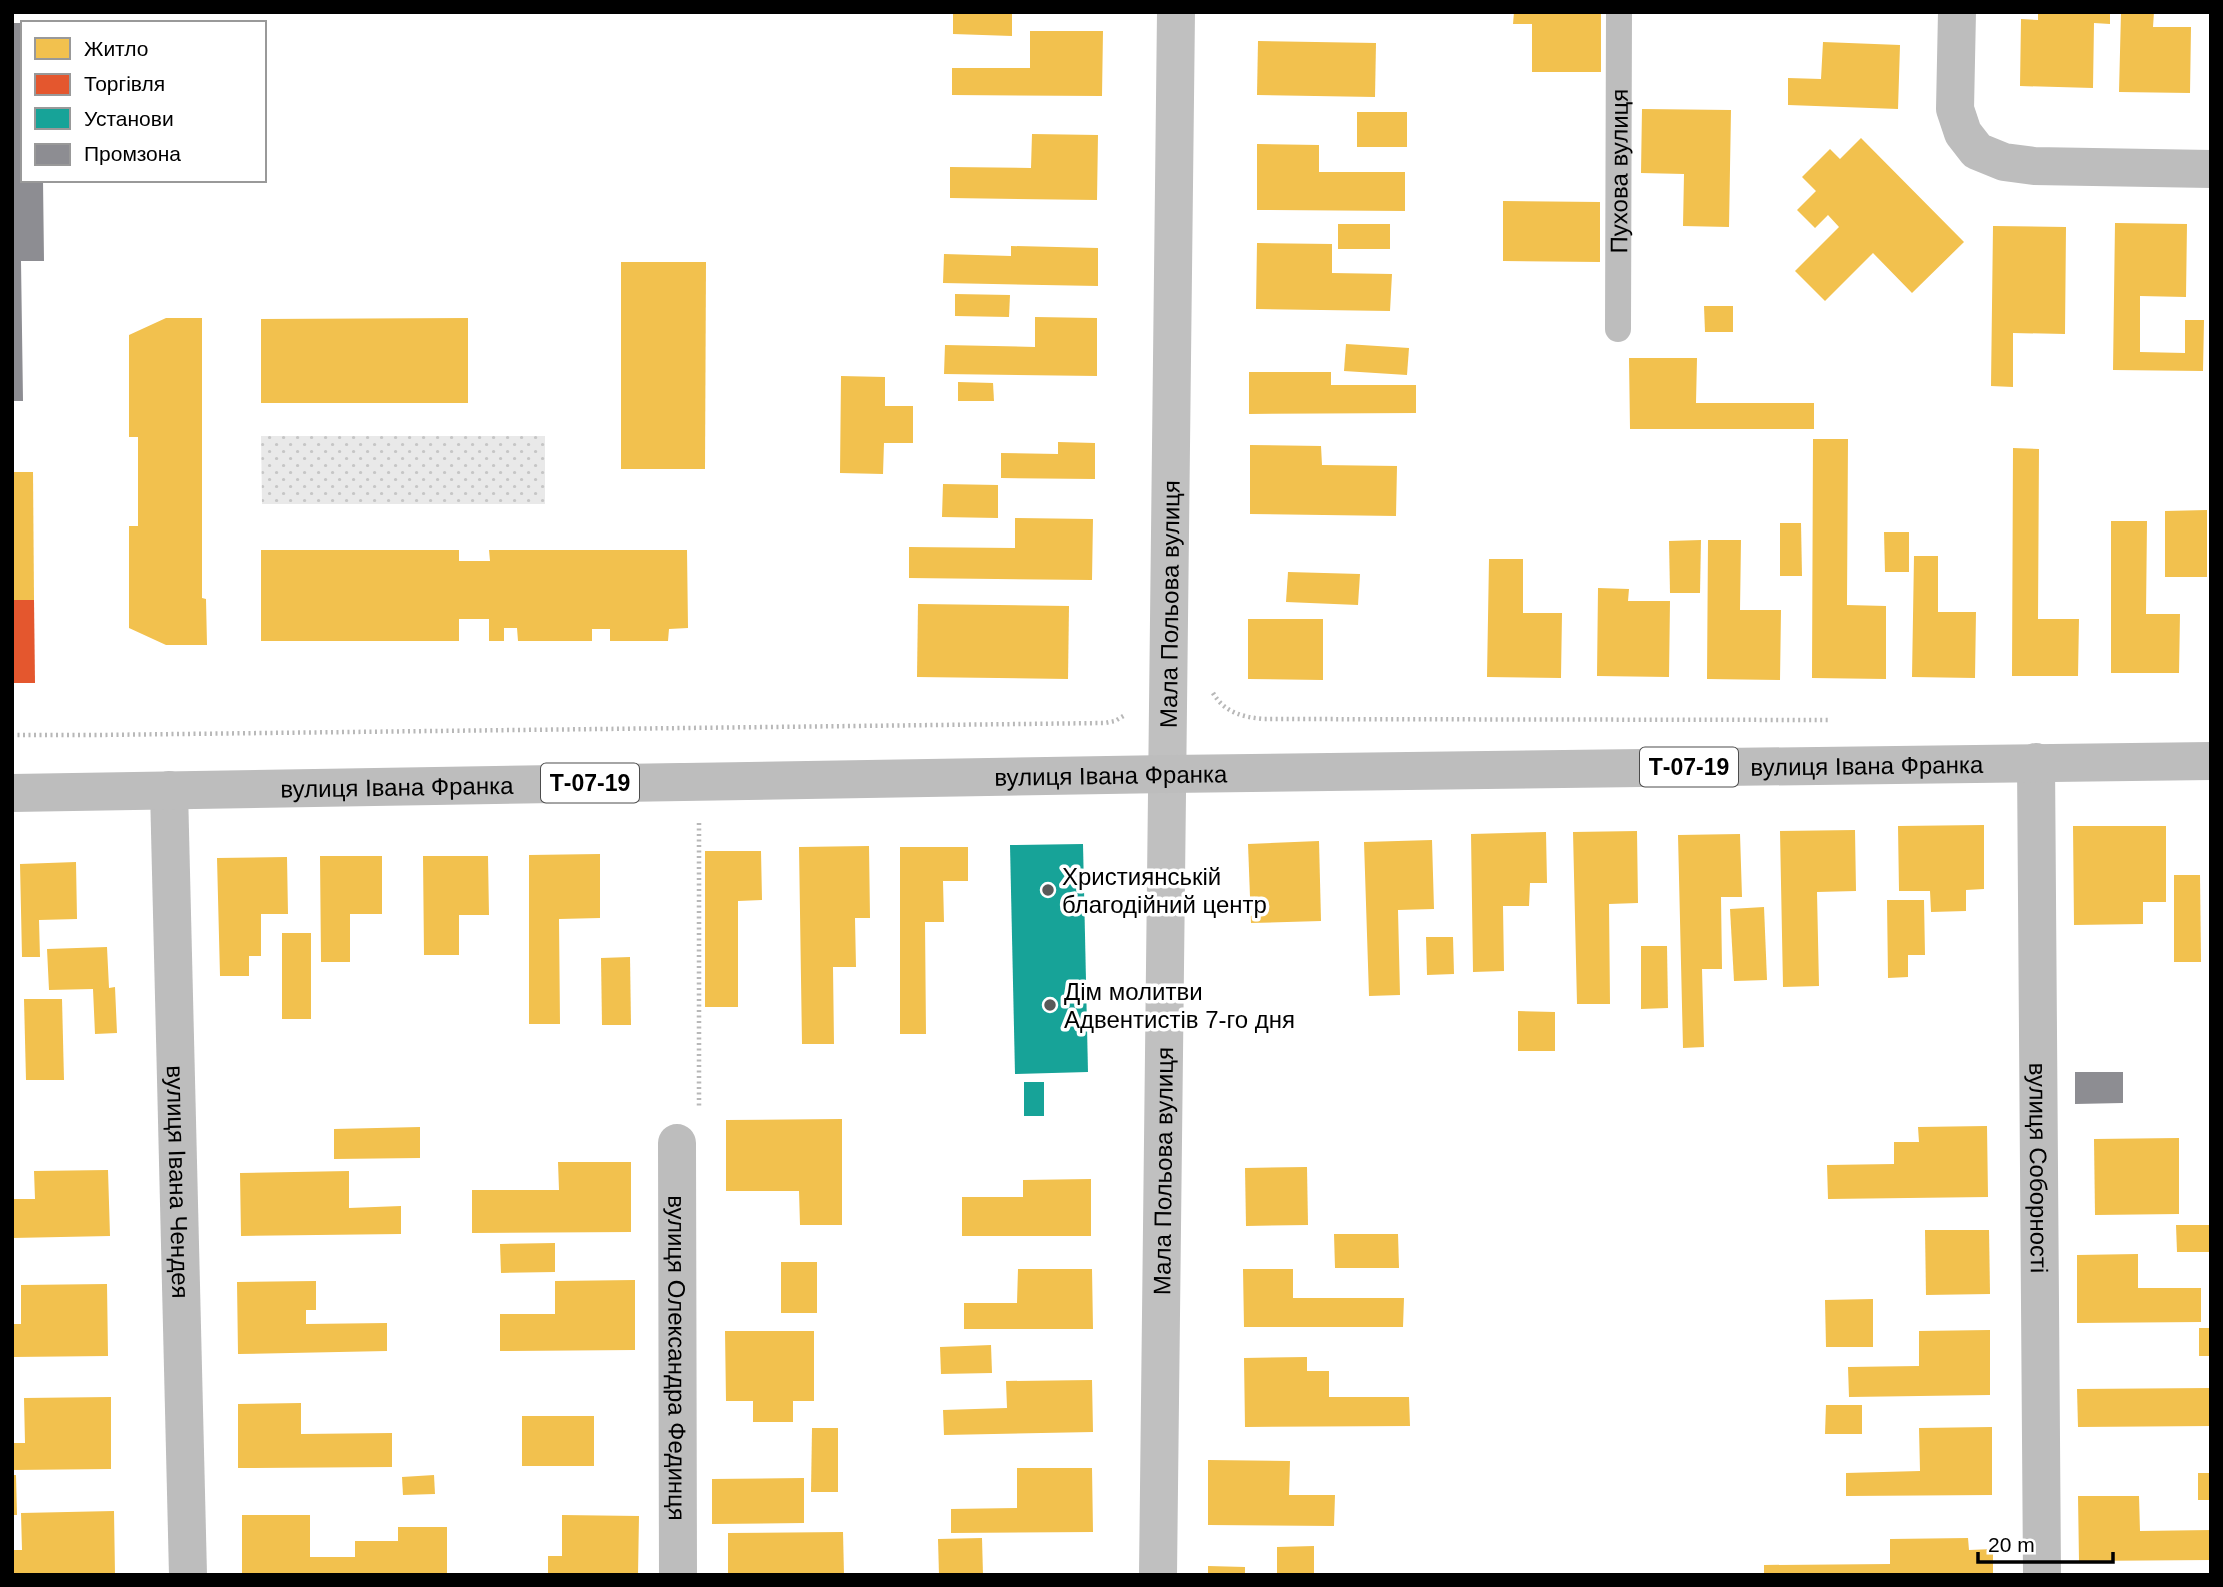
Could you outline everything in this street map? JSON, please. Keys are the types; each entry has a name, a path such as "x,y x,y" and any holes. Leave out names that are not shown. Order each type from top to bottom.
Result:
{"street":[{"name":"Мала Польова вулиця","path":"1158,1575 1176,12"},
{"path":"1957,12 1955,109 1963,133 1977,152 2004,162 2034,166 2211,169"},
{"name":"вулиця Івана Франка","path":"12,793 1168,774 2211,761"},
{"name":"вулиця Соборності","path":"2036,762 2042,1575"},
{"name":"вулиця Івана Чендея","path":"169,790 188,1575"},
{"name":"вулиця Олександра Фединця","path":"677,1143 678,1575"}],"lane":[{"name":"Пухова вулиця","path":"1618,329 1619,12"}],"path":[{"path":"1209,685 1214,697 1227,709 1243,717 1263,719 1834,720"},
{"path":"12,735 1105,723 1125,715 1130,705"},
{"path":"677,1143 692,1129 699,1112 699,781"}],"shaded area":[{"path":"261,436 545,436 545,504 262,504"}],"building: Житло":[{"path":"953,12 1012,12 1012,36 953,34"},
{"path":"1514,12 1601,12 1601,72 1532,72 1532,24 1513,24"},
{"path":"2038,12 2110,12 2110,24 2094,23 2093,88 2020,86 2021,19 2038,20"},
{"path":"2121,12 2154,12 2153,27 2191,27 2190,93 2119,92"},
{"path":"1030,31 1103,31 1102,96 952,95 952,68 1030,68"},
{"path":"1258,41 1376,43 1375,97 1257,95"},
{"path":"1823,42 1900,45 1898,109 1788,105 1788,78 1821,79"},
{"path":"1642,109 1731,110 1729,227 1683,226 1684,174 1641,173"},
{"path":"1357,112 1407,112 1407,147 1357,147"},
{"path":"1032,134 1098,135 1097,200 950,198 950,167 1031,168"},
{"path":"1861,138 1964,242 1912,293 1873,253 1825,301 1795,271 1839,227 1828,215 1815,228 1797,210 1816,191 1802,177 1830,149 1840,159"},
{"path":"1257,144 1319,145 1319,172 1405,172 1405,211 1257,210"},
{"path":"1503,201 1600,202 1600,262 1503,261"},
{"path":"2115,223 2187,224 2186,297 2140,296 2140,352 2185,353 2185,320 2204,320 2203,371 2113,370"},
{"path":"1338,224 1390,224 1390,249 1338,249"},
{"path":"1993,226 2066,227 2065,334 2013,333 2013,387 1991,386"},
{"path":"1257,243 1332,244 1332,273 1392,274 1390,311 1256,309"},
{"path":"1011,246 1098,248 1098,286 943,283 944,254 1011,256"},
{"path":"621,262 706,262 705,469 621,469"},
{"path":"955,294 1010,295 1009,317 955,316"},
{"path":"1704,306 1733,306 1733,332 1705,332"},
{"path":"1035,317 1097,318 1097,376 944,374 945,345 1035,347"},
{"path":"166,318 202,318 202,598 206,599 207,645 166,645 129,628 129,526 138,526 138,437 129,437 129,335"},
{"path":"468,318 468,403 261,403 261,319"},
{"path":"1346,344 1409,348 1407,375 1344,371"},
{"path":"1629,358 1697,358 1696,403 1814,403 1814,429 1630,429"},
{"path":"1249,372 1331,372 1331,385 1416,385 1416,413 1249,414"},
{"path":"841,376 885,377 885,406 913,406 913,443 884,443 883,474 840,473"},
{"path":"958,382 993,383 994,401 958,401"},
{"path":"1813,439 1848,439 1847,605 1886,606 1886,679 1812,678"},
{"path":"1058,442 1095,443 1095,479 1001,478 1001,453 1058,454"},
{"path":"1250,445 1321,446 1322,465 1397,466 1396,516 1250,514"},
{"path":"2013,448 2039,449 2038,619 2079,619 2078,676 2012,676"},
{"path":"12,472 33,472 34,600 12,600"},
{"path":"943,484 998,485 998,518 942,517"},
{"path":"2207,510 2207,577 2165,577 2165,511"},
{"path":"1015,518 1093,519 1092,580 909,578 909,547 1015,548"},
{"path":"2111,521 2147,521 2146,614 2180,614 2179,673 2111,673"},
{"path":"1780,523 1801,523 1802,576 1780,576"},
{"path":"1884,532 1909,532 1909,572 1885,572"},
{"path":"1701,540 1700,593 1670,593 1669,541"},
{"path":"1708,540 1741,540 1740,610 1781,610 1780,680 1707,679"},
{"path":"261,550 459,550 459,561 490,561 489,550 687,550 688,628 669,629 668,641 610,641 610,629 592,629 592,641 518,641 517,628 504,628 504,641 489,641 489,619 459,619 459,641 261,641"},
{"path":"1914,556 1938,556 1938,612 1976,612 1975,678 1912,677"},
{"path":"1489,559 1523,559 1523,613 1562,613 1561,678 1487,677"},
{"path":"1288,572 1360,574 1358,605 1286,602"},
{"path":"1598,588 1629,589 1628,601 1670,601 1669,677 1597,676"},
{"path":"918,604 1069,606 1068,679 917,677"},
{"path":"1248,619 1323,619 1323,680 1248,679"},
{"path":"1984,825 1984,889 1966,890 1966,911 1931,912 1930,891 1899,891 1898,826"},
{"path":"2073,826 2166,826 2166,902 2143,902 2143,924 2074,925"},
{"path":"1855,830 1856,891 1817,892 1819,986 1783,987 1780,831"},
{"path":"1637,831 1638,903 1609,904 1610,1004 1577,1004 1573,832"},
{"path":"1546,832 1547,883 1530,883 1529,906 1503,906 1504,971 1473,972 1471,834"},
{"path":"1740,834 1742,897 1721,897 1722,969 1702,969 1704,1047 1683,1048 1678,835"},
{"path":"1432,840 1434,909 1398,910 1400,995 1369,996 1364,842"},
{"path":"1319,841 1321,921 1251,923 1248,844"},
{"path":"869,846 870,918 855,918 856,967 833,967 834,1044 802,1044 799,847"},
{"path":"900,847 968,847 968,881 943,881 944,922 925,922 926,1034 900,1034"},
{"path":"705,851 761,851 762,900 738,901 738,1007 705,1007"},
{"path":"600,854 600,918 559,919 560,1024 529,1024 529,855"},
{"path":"320,856 382,856 382,914 350,914 350,962 321,962"},
{"path":"423,856 488,856 489,915 459,915 459,955 424,955"},
{"path":"287,857 288,914 261,914 261,956 249,956 249,976 220,976 217,858"},
{"path":"76,862 77,919 39,920 40,957 22,957 20,864"},
{"path":"2174,875 2200,875 2201,962 2174,962"},
{"path":"1887,900 1924,900 1925,955 1908,955 1908,977 1888,978"},
{"path":"1764,907 1767,980 1734,981 1730,909"},
{"path":"282,933 311,933 311,1019 282,1019"},
{"path":"1426,937 1453,937 1454,974 1427,975"},
{"path":"1641,946 1667,946 1668,1008 1641,1009"},
{"path":"107,947 109,988 115,987 117,1033 95,1034 93,989 49,990 47,949"},
{"path":"630,957 631,1025 602,1025 601,958"},
{"path":"24,999 62,999 64,1080 26,1080"},
{"path":"1518,1011 1555,1012 1555,1051 1518,1051"},
{"path":"842,1119 842,1225 800,1225 799,1191 726,1191 726,1120"},
{"path":"1987,1126 1988,1197 1828,1199 1827,1165 1894,1164 1894,1142 1919,1142 1918,1127"},
{"path":"420,1127 420,1158 334,1159 334,1129"},
{"path":"2179,1138 2179,1214 2095,1215 2094,1139"},
{"path":"558,1162 631,1162 631,1232 472,1233 472,1190 559,1190"},
{"path":"1307,1167 1308,1225 1246,1226 1245,1168"},
{"path":"108,1170 110,1236 12,1238 12,1199 35,1199 34,1171"},
{"path":"349,1171 349,1208 401,1206 401,1234 241,1236 240,1173"},
{"path":"1091,1179 1091,1236 962,1236 962,1197 1023,1197 1023,1180"},
{"path":"2176,1225 2211,1225 2211,1252 2177,1252"},
{"path":"1925,1230 1989,1230 1990,1294 1926,1295"},
{"path":"1334,1234 1398,1234 1399,1268 1335,1268"},
{"path":"555,1243 555,1272 501,1273 500,1244"},
{"path":"2138,1254 2138,1288 2201,1288 2201,1322 2077,1323 2077,1255"},
{"path":"781,1262 817,1262 817,1313 781,1313"},
{"path":"1018,1269 1092,1269 1093,1329 964,1329 964,1303 1017,1303"},
{"path":"1243,1269 1293,1269 1293,1298 1404,1298 1403,1327 1244,1327"},
{"path":"635,1280 635,1350 500,1351 500,1314 555,1314 555,1281"},
{"path":"316,1281 316,1310 306,1310 306,1324 387,1323 387,1351 238,1354 237,1282"},
{"path":"107,1284 108,1356 12,1357 12,1324 21,1324 21,1285"},
{"path":"1873,1299 1873,1347 1826,1347 1825,1300"},
{"path":"2199,1328 2211,1328 2211,1356 2199,1356"},
{"path":"1990,1330 1990,1395 1849,1397 1848,1367 1919,1366 1919,1331"},
{"path":"725,1331 814,1331 814,1401 793,1401 793,1422 753,1422 753,1401 726,1401"},
{"path":"991,1345 992,1373 941,1374 940,1347"},
{"path":"1307,1357 1307,1371 1329,1371 1329,1397 1409,1397 1410,1426 1245,1427 1244,1358"},
{"path":"1092,1380 1093,1432 944,1435 943,1410 1007,1408 1006,1381"},
{"path":"2211,1388 2211,1426 2078,1427 2077,1389"},
{"path":"111,1397 111,1469 12,1470 12,1443 25,1443 24,1398"},
{"path":"301,1403 301,1434 392,1433 392,1467 238,1468 238,1404"},
{"path":"1826,1405 1862,1405 1862,1434 1825,1434"},
{"path":"522,1416 594,1416 594,1466 522,1466"},
{"path":"1992,1427 1992,1495 1846,1496 1846,1473 1920,1471 1919,1428"},
{"path":"812,1428 838,1428 838,1492 811,1492"},
{"path":"1208,1460 1290,1461 1289,1495 1335,1495 1334,1526 1208,1525"},
{"path":"1017,1468 1092,1468 1093,1532 951,1533 951,1509 1017,1508"},
{"path":"2198,1473 2211,1473 2211,1500 2198,1500"},
{"path":"12,1475 16,1475 17,1515 12,1515"},
{"path":"434,1475 435,1494 403,1495 402,1477"},
{"path":"804,1478 804,1523 712,1524 712,1479"},
{"path":"2078,1496 2139,1496 2140,1531 2211,1530 2211,1560 2079,1561"},
{"path":"114,1511 115,1575 12,1575 12,1550 22,1550 21,1513"},
{"path":"242,1515 310,1515 310,1557 355,1557 355,1541 398,1541 398,1527 447,1527 447,1575 242,1575"},
{"path":"562,1515 639,1516 638,1575 548,1575 548,1556 562,1556"},
{"path":"843,1532 844,1575 728,1575 728,1533"},
{"path":"982,1538 983,1575 939,1575 938,1539"},
{"path":"1968,1538 1969,1550 1993,1549 1993,1575 1764,1575 1764,1565 1890,1564 1890,1539"},
{"path":"1314,1546 1314,1575 1277,1575 1277,1547"},
{"path":"1208,1566 1245,1567 1245,1575 1208,1575"}],"building: Торгівля":[{"path":"12,600 34,600 35,683 12,683"}],"building: Установи":[{"path":"1083,844 1088,1072 1015,1074 1010,845"},
{"path":"1024,1082 1044,1082 1044,1116 1024,1116"}],"building: Промзона":[{"path":"12,23 21,23 21,182 43,182 44,261 21,261 23,401 12,401"},
{"path":"2075,1072 2123,1072 2123,1103 2075,1104"}],"place":[{"name":"Християнській благодійний центр","path":"1048,890"},
{"name":"Дім молитви Адвентистів 7-го дня","path":"1050,1005"}]}
